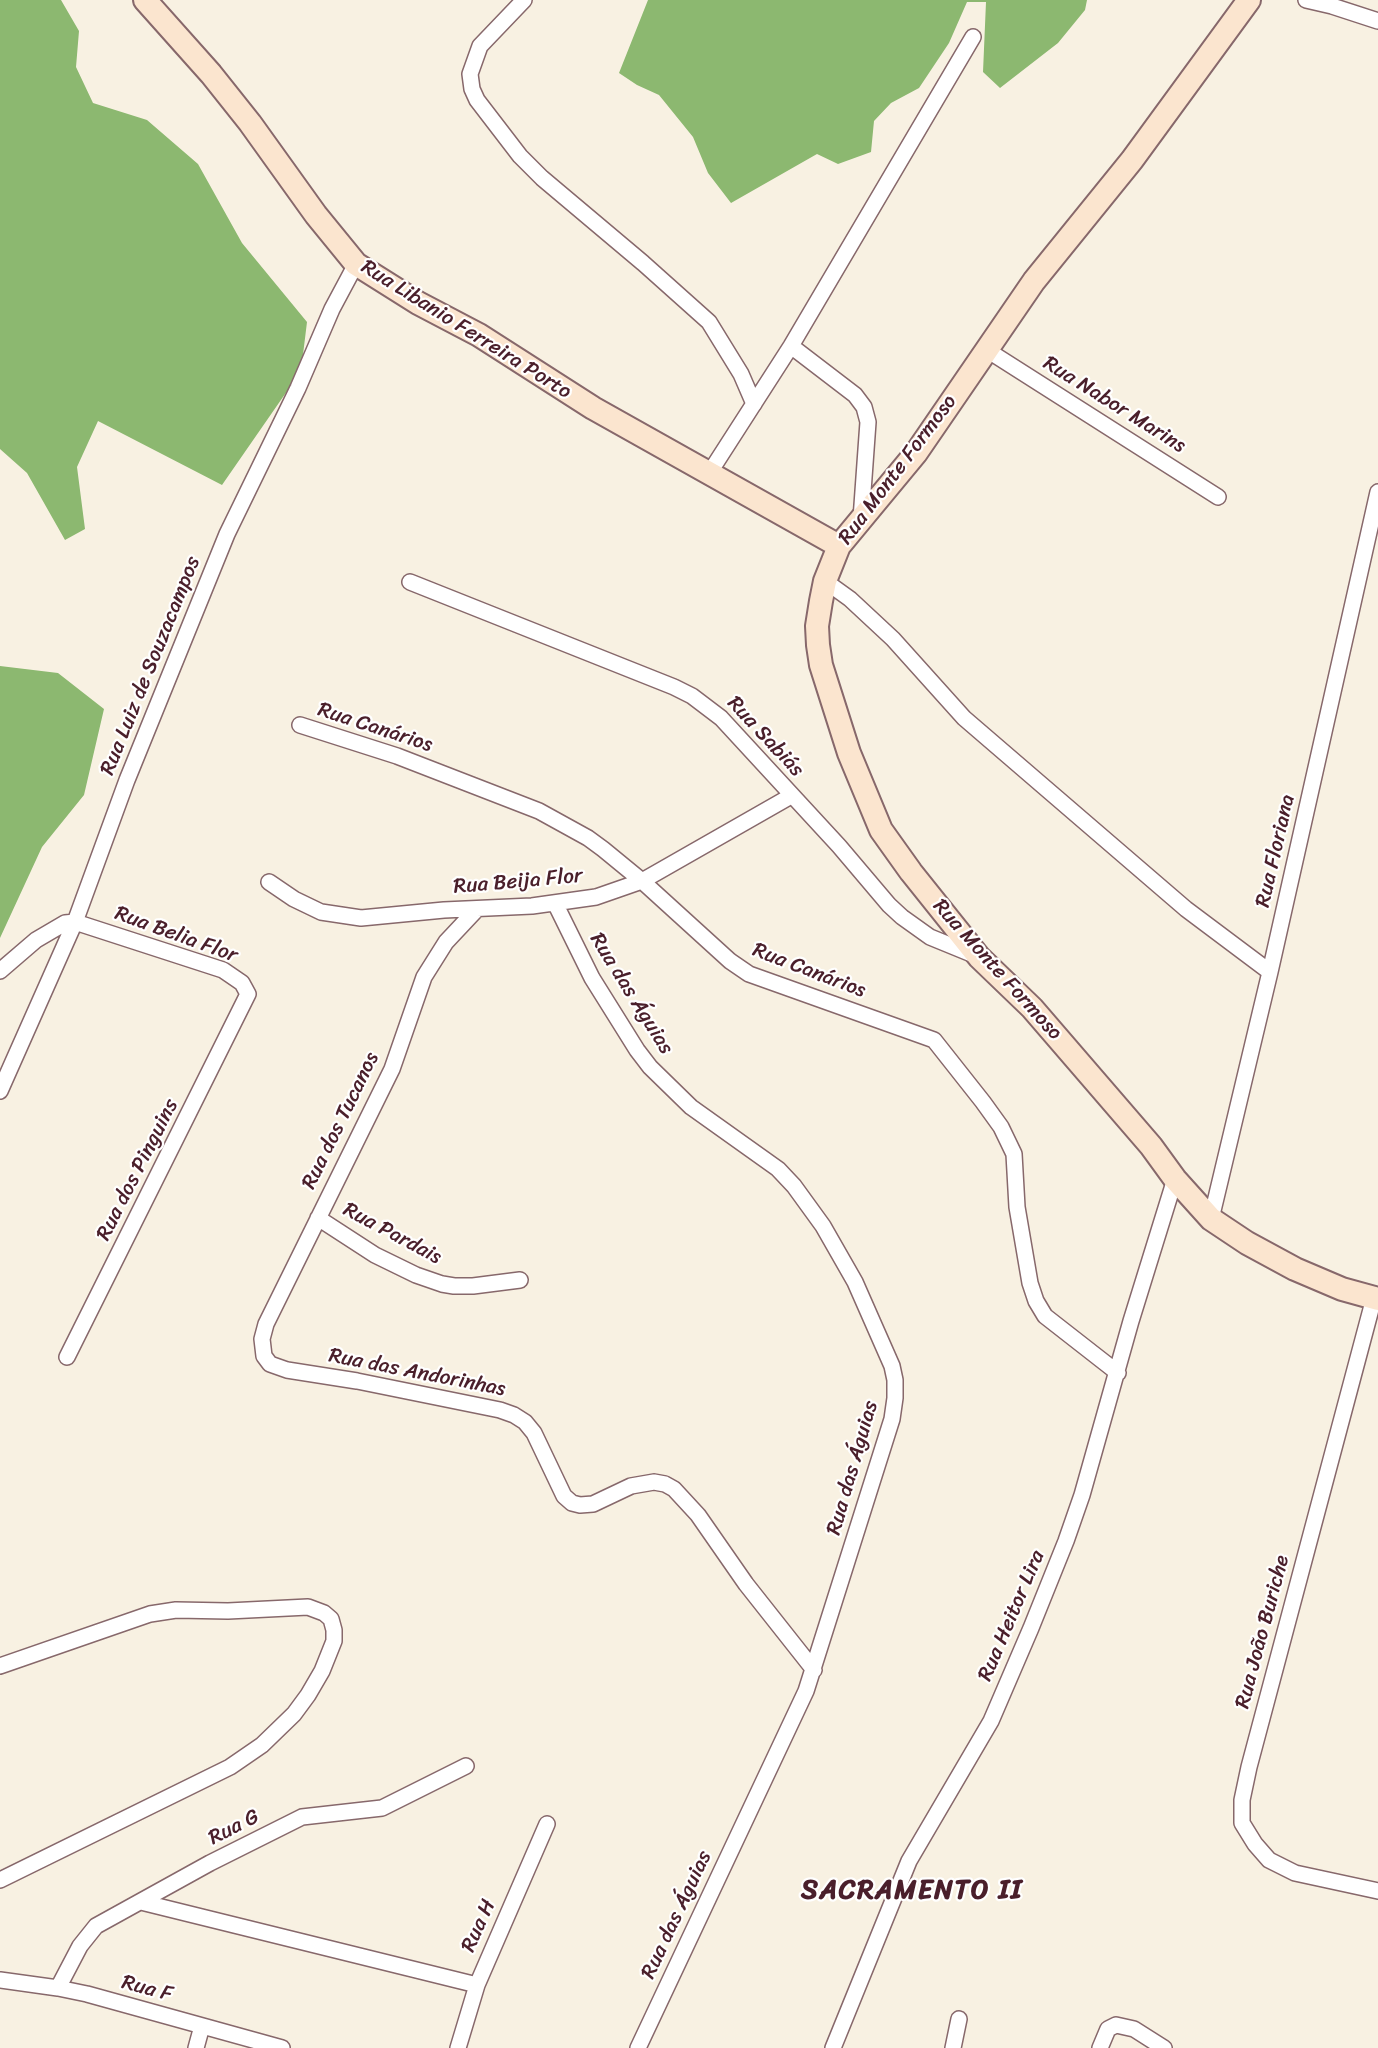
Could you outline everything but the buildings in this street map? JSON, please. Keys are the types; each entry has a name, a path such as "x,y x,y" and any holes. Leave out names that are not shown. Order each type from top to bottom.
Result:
{"street":[{"name":"Rua Libanio Ferreira Porto","path":"145,0 211,74 250,123 316,215 356,264 418,303 479,335 593,408 839,546"},
{"path":"524,0 480,46 470,74 472,89 477,100 520,156 542,178 709,322 737,367 754,404"},
{"name":"Rua Monte Formoso","path":"1249,0 1132,160 1034,281 916,453 839,546 825,581 817,626 821,665 849,753 881,830 980,957 1032,1008 1211,1219 1247,1243 1295,1269 1342,1289 1376,1299"},
{"path":"1306,0 1378,21"},
{"path":"710,472 791,346 973,37"},
{"name":"Rua Luiz de Souzacampos","path":"0,1091 75,922 128,780 227,534 298,388 332,309 356,264"},
{"path":"791,346 855,395 864,407 868,422 861,519"},
{"name":"Rua Nabor Marins","path":"987,350 1218,496"},
{"name":"Rua Floriana","path":"1211,1219 1270,972 1378,492"},
{"path":"825,581 850,599 893,639 964,718 1186,909 1270,972"},
{"name":"Rua Sabiás","path":"410,582 692,696 721,718 902,917 930,937 980,957"},
{"name":"Rua Canários","path":"300,725 397,756 538,811 588,838 642,881 730,961 748,974 934,1040 983,1102 1010,1143 1014,1154 1017,1207 1030,1283 1036,1301 1046,1316 1118,1372"},
{"name":"Rua Beija Flor","path":"269,882 294,899 321,912 361,918 555,903 606,894 642,881 791,796"},
{"name":"Rua das Águias","path":"555,903 592,978 636,1050 650,1067 691,1107 778,1169 812,1210 855,1282 896,1380 896,1398 892,1419 814,1670 792,1724 638,2048"},
{"name":"Rua dos Tucanos","path":"265,1360 262,1350 263,1330 392,1069 430,966 446,942 477,909"},
{"path":"0,971 36,940 59,926 75,922"},
{"name":"Rua Belia Flor","path":"75,922 223,970 242,982 248,994 245,1002"},
{"name":"Rua dos Pinguins","path":"67,1357 245,1002"},
{"name":"Rua Heitor Lira","path":"833,2048 909,1861 991,1721 1066,1541 1082,1495 1131,1321 1175,1179"},
{"name":"Rua Pardais","path":"318,1218 375,1254 416,1275 442,1284 473,1286 520,1280"},
{"name":"Rua João Buriche","path":"1376,1299 1249,1767 1242,1800 1242,1823 1254,1844 1269,1860 1295,1873 1378,1891"},
{"name":"Rua das Andorinhas","path":"265,1360 276,1367 287,1370 357,1381 500,1410 514,1415 525,1422 534,1433 564,1496 572,1503 593,1504 631,1486 654,1482 674,1489 698,1515 746,1584 814,1670"},
{"path":"0,1666 140,1617 176,1610 228,1611 308,1607 324,1613 331,1619 334,1630 334,1641 322,1671 308,1695 294,1714 262,1745 230,1767 0,1880"},
{"name":"Rua G","path":"58,1988 87,1935 96,1926 210,1863 296,1820 315,1815 382,1808 466,1766"},
{"name":"Rua H","path":"458,2048 477,1984 547,1824"},
{"path":"141,1902 477,1984"},
{"name":"Rua F","path":"0,1980 58,1988 282,2048"},
{"path":"953,2048 959,2019"},
{"path":"1100,2048 1108,2028 1116,2025 1134,2029 1164,2048"},
{"path":"196,2048 202,2026"}],"green space":[{"path":"0,0 61,0 79,31 76,67 93,103 147,120 198,164 242,243 307,322 301,371 222,485 98,421 77,467 85,529 65,540 27,473 0,449"},
{"path":"648,0 1087,0 1085,10 1058,43 1000,88 983,72 986,2 967,2 949,43 919,88 891,103 874,121 871,152 838,164 817,154 731,203 708,173 693,137 659,95 637,85 619,73"},
{"path":"0,666 58,673 104,709 84,795 42,847 0,938"}],"district":[{"name":"SACRAMENTO II","path":"912,1891"}]}
